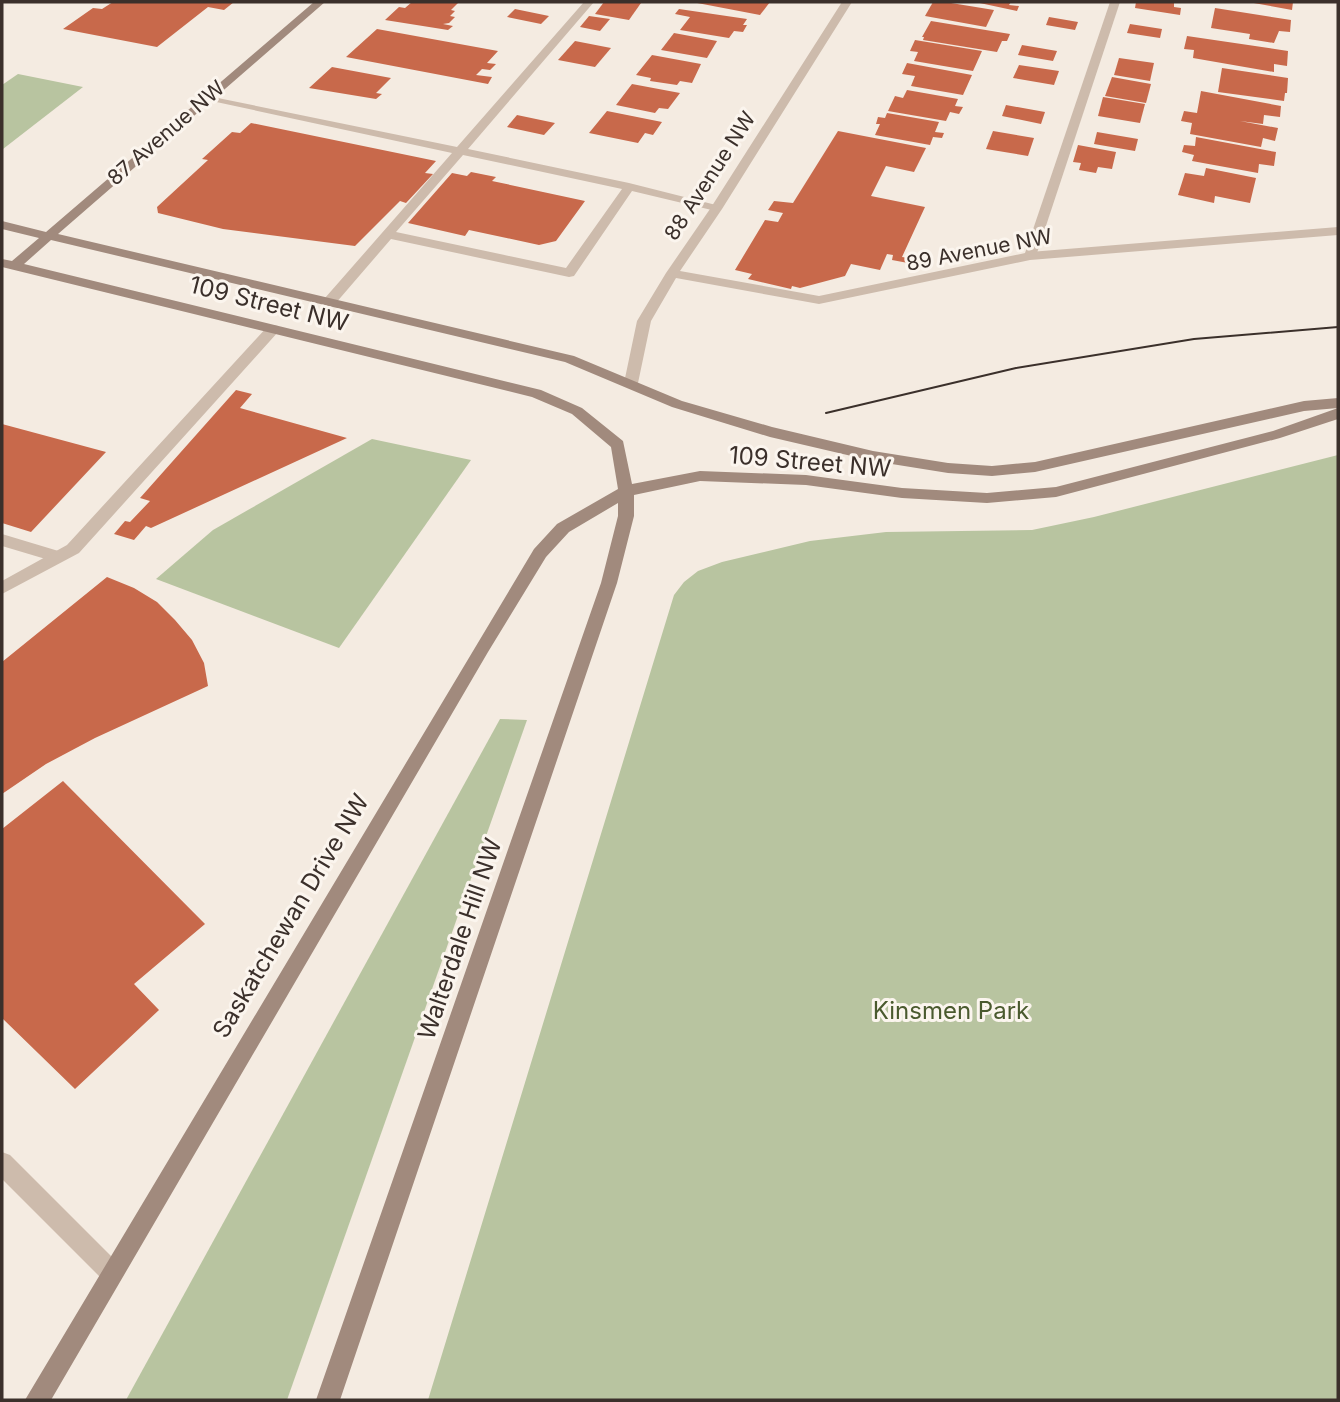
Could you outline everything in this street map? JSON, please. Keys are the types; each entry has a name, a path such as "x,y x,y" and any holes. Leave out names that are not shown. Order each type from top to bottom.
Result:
{"main road":[{"name":"87 Avenue NW","path":"8,265 48,236 320,2"},
{"name":"109 Street NW","path":"2,225 569,359 677,404 770,432 873,456 948,468 992,471 1035,467 1304,407 1338,403"},
{"name":"109 Street NW","path":"8,265 536,393 577,411 618,445 626,491 700,476 806,480 902,493 987,498 1056,492 1275,435 1316,423 1338,413"},
{"name":"Saskatchewan Drive NW","path":"37,1400 540,553 563,528 626,491"},
{"name":"Walterdale Hill NW","path":"328,1400 605,596 621,543 626,516 626,491"}],"street":[{"path":"330,301 589,2"},
{"name":"88 Avenue NW","path":"631,383 644,321 672,273 716,209 847,2"},
{"path":"1030,256 1115,2"},
{"path":"207,97 629,187 716,209"},
{"path":"387,234 569,273 629,187"},
{"name":"89 Avenue NW","path":"672,273 819,300 1030,256 1338,231"},
{"path":"2,588 74,549 273,328"},
{"path":"2,540 59,557"},
{"path":"2,1163 112,1273"}],"green space":[{"path":"18,74 83,87 3,149 2,85"},
{"path":"372,439 471,460 339,648 156,579 213,530"},
{"name":"Kinsmen Park","path":"1338,455 1338,1400 428,1400 674,595 684,582 698,571 722,562 810,541 886,532 1032,530 1094,517"},
{"path":"500,719 527,720 287,1400 126,1400"}],"building":[{"path":"113,2 234,2 224,10 208,7 157,47 63,29 93,8 102,9"},
{"path":"412,2 459,2 451,10 455,11 450,16 455,17 449,23 443,24 453,26 448,30 385,20 399,7 405,8"},
{"path":"604,2 641,3 629,20 595,14"},
{"path":"692,2 770,2 760,15"},
{"path":"933,2 994,10 986,27 925,16"},
{"path":"975,2 1011,2 1009,5 1019,6 1017,11"},
{"path":"1136,2 1174,3 1174,7 1181,8 1180,15 1135,8"},
{"path":"1248,2 1293,2 1292,10"},
{"path":"1215,8 1291,20 1290,32 1279,31 1274,43 1249,39 1250,34 1211,28"},
{"path":"515,9 549,16 541,24 507,17"},
{"path":"679,9 747,19 743,25 747,25 743,32 734,31 729,38 680,30 690,17 675,14"},
{"path":"589,16 610,19 600,31 580,27"},
{"path":"1049,17 1078,22 1075,30 1046,25"},
{"path":"931,21 1010,34 1007,41 1002,41 997,52 923,40"},
{"path":"1130,24 1162,29 1160,38 1127,33"},
{"path":"377,29 498,51 487,63 496,64 490,70 482,69 476,75 492,77 488,84 346,57"},
{"path":"674,33 717,41 707,58 661,50"},
{"path":"1187,36 1288,51 1287,66 1274,64 1274,72 1193,58 1194,50 1184,49"},
{"path":"915,40 982,51 973,71 914,61 918,52 910,51"},
{"path":"575,41 611,48 595,67 558,60"},
{"path":"1022,45 1057,51 1053,61 1018,55"},
{"path":"652,55 701,64 692,83 680,81 677,85 650,81 651,78 636,75"},
{"path":"1119,58 1154,63 1150,81 1114,75"},
{"path":"907,63 972,75 963,95 911,86 915,76 902,74"},
{"path":"1019,65 1059,71 1054,85 1013,78"},
{"path":"332,67 391,78 376,93 382,94 376,99 309,88"},
{"path":"1222,68 1288,78 1284,101 1218,92"},
{"path":"1112,77 1151,84 1146,103 1105,96"},
{"path":"632,84 680,93 668,109 659,108 655,113 616,105"},
{"path":"907,90 958,99 955,106 963,107 959,114 950,112 946,121 888,111 895,96 903,98"},
{"path":"1201,91 1281,106 1280,117 1264,115 1263,124 1240,121 1278,128 1275,141 1263,138 1261,147 1190,134 1192,123 1181,121 1184,111 1197,113"},
{"path":"1103,97 1145,104 1140,123 1098,116"},
{"path":"1006,105 1045,112 1041,124 1002,116"},
{"path":"607,111 662,122 653,135 645,133 638,143 589,133"},
{"path":"887,113 939,122 935,132 944,133 942,138 933,137 930,145 875,135 880,124 876,124 878,117 885,118"},
{"path":"517,115 555,123 544,135 507,127"},
{"path":"251,123 436,161 425,173 433,174 406,203 400,201 355,246 223,229 158,213 157,207 208,160 202,159 232,132 240,133"},
{"path":"838,131 926,148 914,172 886,166 871,196 925,207 902,257 909,258 908,263 892,260 893,255 887,254 880,270 851,264 845,276 800,288 792,286 791,289 748,279 752,274 735,270 765,220 778,222 783,213 768,210 774,201 793,203"},
{"path":"993,131 1034,138 1028,156 986,149"},
{"path":"1097,132 1138,139 1135,151 1094,144"},
{"path":"1196,137 1276,152 1274,166 1259,164 1258,173 1192,161 1194,155 1182,152 1184,145 1195,146"},
{"path":"1078,145 1116,152 1112,169 1098,167 1096,173 1079,170 1081,163 1073,162"},
{"path":"1206,168 1256,178 1250,203 1215,196 1214,203 1178,195 1185,173 1204,176"},
{"path":"471,172 496,177 492,181 585,201 556,241 539,245 469,230 465,236 408,223 452,173 467,176"},
{"path":"236,390 252,394 240,408 347,438 151,528 146,526 134,540 114,534 125,521 130,522 150,501 140,498"},
{"path":"2,424 106,452 31,532 2,523"},
{"path":"107,577 134,588 157,602 175,620 192,640 204,663 208,686 95,738 46,764 2,794 2,662"},
{"path":"63,781 205,924 134,984 159,1010 75,1089 2,1018 2,829"}],"tram line":[{"path":"826,413 1016,368 1194,339 1338,327"}]}
